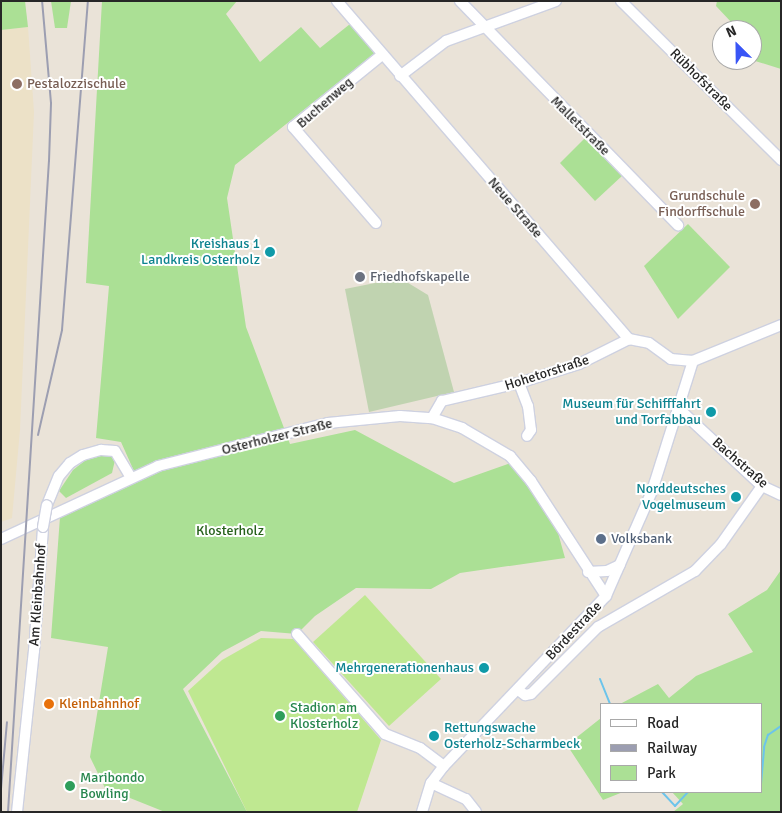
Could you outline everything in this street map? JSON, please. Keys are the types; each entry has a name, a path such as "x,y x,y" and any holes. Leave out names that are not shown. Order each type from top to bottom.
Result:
{"street":[{"name":"Neue Straße","path":"337,1 629,340"},
{"name":"Malletstraße","path":"460,1 482,26 678,225"},
{"path":"400,76 446,41 482,26 556,1"},
{"name":"Rübhofstraße","path":"621,1 781,160"},
{"name":"Buchenweg","path":"376,223 293,126 382,55"},
{"path":"629,340 649,343 671,359 693,361 781,325"},
{"name":"Hohetorstraße","path":"432,418 442,401 519,384 579,364 629,340"},
{"name":"Bördestraße","path":"422,812 431,783 444,766 606,596 652,491 693,361"},
{"path":"519,384 528,406 531,430 527,436"},
{"name":"Bachstraße","path":"678,408 762,486 781,495"},
{"name":"Osterholzer Straße","path":"1,539 158,466 328,423 400,416 432,418 462,428 510,456 531,481 588,572 606,596"},
{"name":"Am Kleinbahnhof","path":"17,812 34,652 43,527 47,505 59,476 70,463 83,455 101,450 114,451 130,478"},
{"path":"518,690 525,695 531,694 598,627 695,571 721,544 762,486"},
{"path":"588,572 607,571 620,566"},
{"path":"297,634 385,734 420,748 444,766"},
{"path":"431,783 466,799 476,812"}],"shaded area":[{"path":"28,27 34,112 20,430 12,518 1,522 1,30"}],"green space":[{"path":"1,1 25,1 28,27 1,30"},
{"path":"51,1 71,1 67,28 55,28"},
{"name":"Klosterholz","path":"102,1 237,1 226,14 260,62 301,27 320,48 350,24 375,53 235,165 227,198 246,327 290,444 355,430 454,483 511,463 555,522 565,558 460,573 431,589 356,588 315,616 297,634 261,631 222,652 183,689 247,812 165,812 105,788 90,757 108,647 51,638 60,517 138,480 121,442 96,438 109,286 86,283"},
{"path":"717,1 781,1 781,69 762,63 762,20 729,20 716,6"},
{"path":"586,137 623,175 595,201 560,163"},
{"path":"688,224 730,267 678,319 644,266"},
{"path":"400,278 428,295 454,392 369,412 345,289"},
{"path":"103,454 112,455 115,460 112,473 66,498 59,491 73,470 87,459"},
{"path":"781,570 781,812 673,812 683,804 673,793 762,793 762,703 622,703 658,684 669,698 696,676 753,652 728,614 767,590"},
{"path":"365,595 441,679 389,726 313,642"},
{"name":"Stadion am Klosterholz","path":"261,638 294,639 381,740 357,812 247,812 188,691 222,660"},
{"path":"600,719 600,793 620,793 603,800 567,745"}],"waterway":[{"path":"600,679 610,703"},
{"path":"762,772 764,747 768,735 781,726"},
{"path":"663,793 675,806 687,793"}],"railway":[{"path":"8,812 49,161 51,103 42,1"},
{"path":"38,435 62,330 88,1"},
{"path":"1,789 7,722"}],"place":[{"name":"Pestalozzischule","path":"17,84"},
{"name":"Grundschule Findorffschule","path":"755,204"},
{"name":"Kreishaus 1 Landkreis Osterholz","path":"270,252"},
{"name":"Friedhofskapelle","path":"360,277"},
{"name":"Museum für Schifffahrt und Torfabbau","path":"711,412"},
{"name":"Norddeutsches Vogelmuseum","path":"736,497"},
{"name":"Volksbank","path":"601,539"},
{"name":"Mehrgenerationenhaus","path":"484,668"},
{"name":"Kleinbahnhof","path":"49,704"},
{"name":"Stadion am Klosterholz","path":"280,716"},
{"name":"Rettungswache Osterholz-Scharmbeck","path":"434,736"},
{"name":"Maribondo Bowling","path":"70,786"}]}
